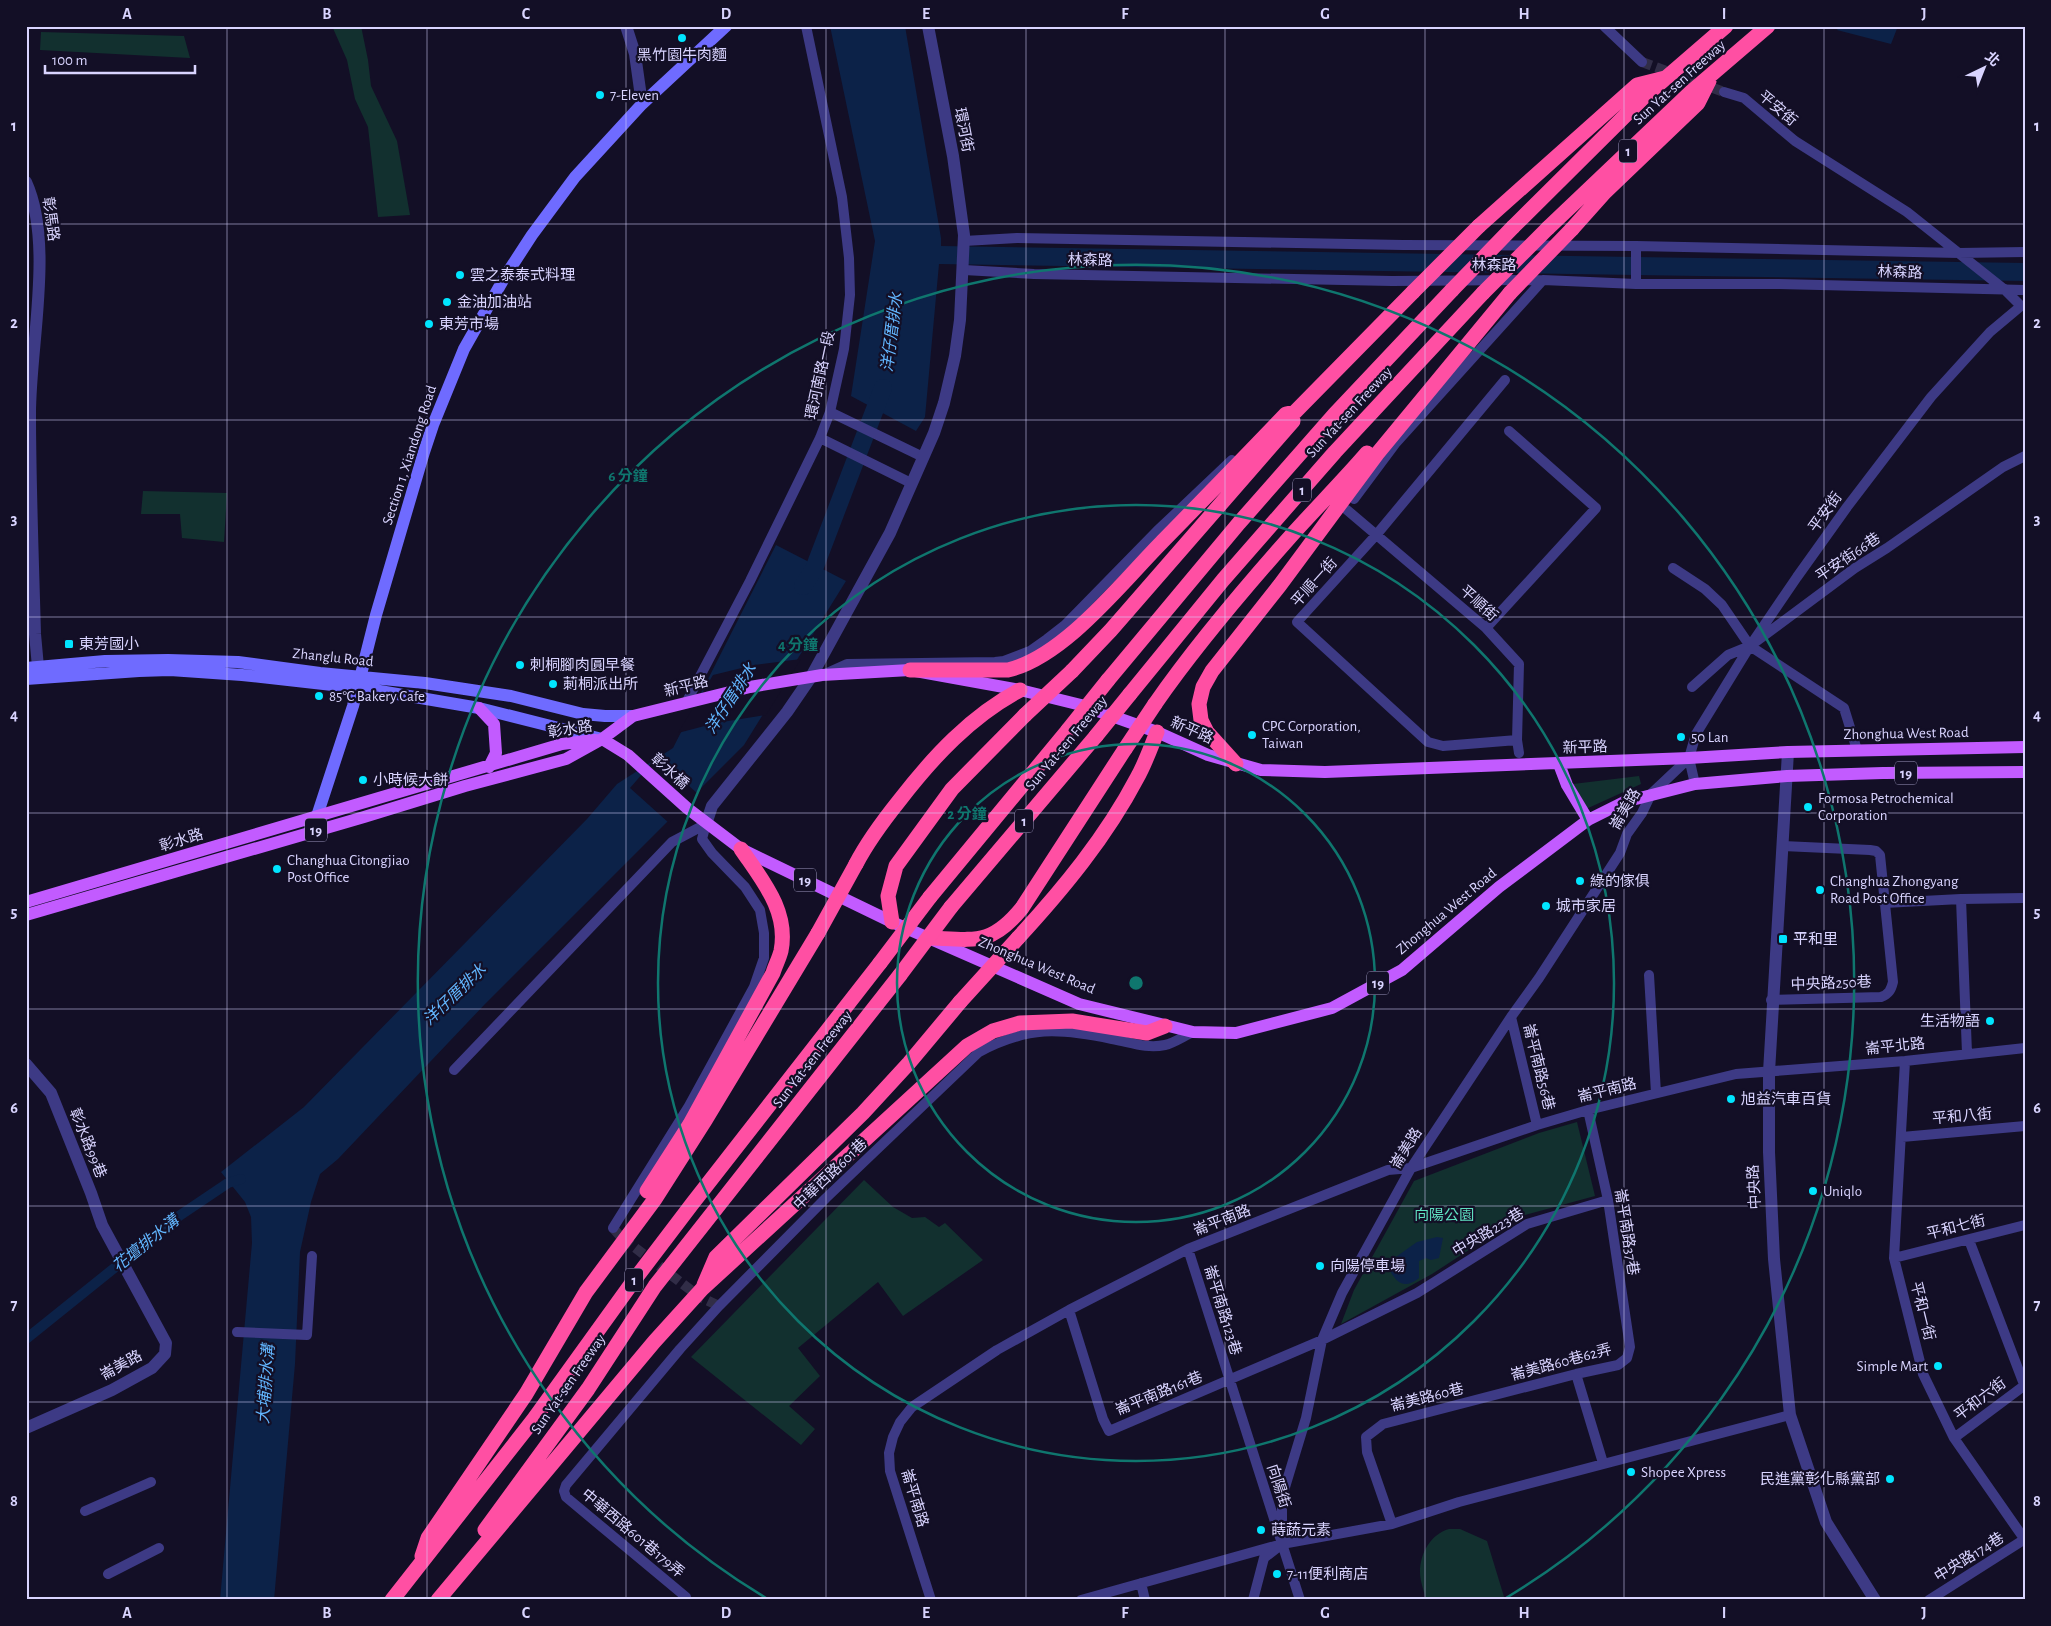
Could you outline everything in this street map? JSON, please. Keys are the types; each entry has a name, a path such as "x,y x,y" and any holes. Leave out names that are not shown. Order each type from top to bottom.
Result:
{"highway":[{"name":"Sun Yat-sen Freeway","path":"392,1600 534,1419 692,1204 930,897 1108,680 1283,473 1334,415 1513,227 1667,78 1726,26"},
{"name":"Sun Yat-sen Freeway","path":"434,1600 588,1389 655,1286 900,975 951,907 1096,736 1223,580 1329,459 1483,293 1548,228 1691,92 1768,26"},
{"path":"1236,764 1207,732 1201,720 1199,704 1203,687 1212,670 1280,585 1377,454 1510,293 1605,192 1698,103 1710,77"},
{"path":"910,670 1008,670 1021,667 1048,654 1087,619 1286,414 1294,412 1479,226 1637,85 1667,78"},
{"path":"932,938 976,940 994,935 1009,925 1187,659 1272,557 1364,456 1443,365 1454,360"},
{"path":"892,922 888,896 896,866 952,789 1111,630 1293,421 1294,412"},
{"path":"586,1292 655,1199 706,1119 818,934 865,847 883,822 918,777 944,749 990,708 1020,690"},
{"path":"702,1289 716,1258 863,1113 1050,903 1109,827 1138,777 1157,732"},
{"path":"420,1565 428,1538 526,1394 609,1251 690,1124 772,973 780,951 782,925 777,906 765,884 741,849"},
{"path":"438,1600 654,1342 702,1289 967,1046 993,1031 1020,1023 1072,1021 1147,1033 1165,1026"}],"main road":[{"name":"Section 1, Xiandong Road","path":"316,830 317,816 353,706 424,452 464,349 506,276 575,177 642,104 726,26"},
{"name":"Zhanglu Road","path":"32,667 105,661 238,662 358,683 479,708 602,739"},
{"name":"Zhanglu Road","path":"26,679 170,670 358,683 425,682 492,693 583,714 633,716"},
{"name":"新平路","path":"602,739 633,716 750,687 817,676 910,670 1020,690 1082,705 1157,732 1208,755 1261,770 1325,772 1559,764 1788,752"},
{"path":"479,708 494,724 496,753 489,767"},
{"name":"彰水路","path":"26,902 562,744 602,739"},
{"name":"彰水路","path":"26,915 465,786 566,759 602,739"},
{"name":"彰水橋","path":"602,739 632,759 687,808"},
{"name":"Zhonghua West Road","path":"1788,752 2025,747"},
{"path":"1559,764 1567,786 1588,820"},
{"name":"Zhonghua West Road","path":"687,808 741,849 892,922 1079,1004 1193,1032 1236,1033 1332,1008 1402,970 1499,886 1588,820 1624,802 1695,784 1787,776 2025,772"}],"street":[{"path":"626,26 635,54 642,104"},
{"name":"環河南路一段","path":"686,703 750,581 820,438 830,412 836,377 844,349 850,295 849,258 842,197 806,26"},
{"name":"環河街","path":"706,824 712,806 817,676 890,533 934,433 944,403 953,365 960,320 964,241 963,219 953,156 928,26"},
{"path":"1604,26 1642,62"},
{"name":"平安街","path":"1695,784 1689,758 1696,734 1750,646 1847,507 1931,397 1990,332 2023,308 2004,290 1907,212 1795,141 1744,98 1724,92"},
{"name":"彰馬路","path":"26,182 39,228 38,280 30,411 35,634 32,667"},
{"name":"林森路","path":"964,241 1017,238 1636,249 1959,253 2025,252"},
{"path":"1636,249 1636,281"},
{"name":"林森路","path":"964,270 1034,274 1392,281 1636,281 2025,290"},
{"path":"1354,499 1395,444 1542,280"},
{"name":"平順一街","path":"1505,380 1377,534 1297,622 1428,742 1443,746 1517,740"},
{"path":"830,412 923,457"},
{"path":"817,676 847,664 994,662 1004,661 1030,651 1065,624 1266,425"},
{"path":"1486,628 1596,508 1509,431"},
{"path":"820,438 911,484"},
{"name":"平安街66巷","path":"1692,687 1728,655 1750,646 1855,568 1887,548 2003,467 2025,456"},
{"name":"平順街","path":"1347,510 1486,628 1519,664 1517,740 1519,753"},
{"path":"1673,568 1705,589 1722,605 1750,646 1844,708 1858,750"},
{"path":"32,667 47,677"},
{"name":"中央路","path":"1788,752 1768,1072 1769,1152 1774,1259 1790,1415 1826,1522 1875,1600"},
{"name":"崙美路","path":"1282,1544 1282,1496 1306,1418 1322,1340 1342,1293 1411,1168 1511,1017 1540,978 1620,853 1628,834 1642,813 1651,794 1689,758"},
{"path":"454,1070 672,842 706,824"},
{"path":"613,1228 689,1106 754,987 764,958 764,933 760,910 745,887 712,853 702,839 706,824"},
{"path":"1783,846 1876,851 1880,855 1881,861 1884,903 2025,898"},
{"path":"1962,899 1967,1053"},
{"name":"中央路250巷","path":"1772,1000 1881,997 1887,994 1892,989 1893,982 1884,903"},
{"path":"1649,975 1656,1094"},
{"name":"崙平南路56巷","path":"1511,1017 1538,1125"},
{"name":"中華西路601巷","path":"564,1491 566,1485 674,1356 719,1306 826,1198 979,1052 997,1043 1023,1034 1050,1030 1077,1032 1143,1046 1166,1045 1193,1032"},
{"name":"崙平北路","path":"1768,1072 1905,1061 2025,1048"},
{"name":"平和一街","path":"1905,1061 1894,1258 1924,1374 1954,1438 2025,1540"},
{"name":"彰水路99巷","path":"26,1064 51,1093 102,1225 124,1266"},
{"name":"崙平南路","path":"931,1600 890,1471 889,1454 900,1422 912,1407 997,1350 1069,1310 1188,1249 1388,1170 1411,1168 1588,1110 1736,1074 1768,1072"},
{"name":"崙平南路37巷","path":"1588,1110 1608,1200 1630,1347 1627,1358"},
{"name":"平和八街","path":"1902,1137 2025,1126"},
{"name":"中央路223巷","path":"1229,1381 1322,1340 1417,1293 1527,1224 1608,1200"},
{"name":"平和七街","path":"1894,1258 2025,1225"},
{"path":"1969,1240 2024,1386"},
{"name":"崙平南路123巷","path":"1188,1249 1229,1381"},
{"path":"239,1331 307,1335 312,1256"},
{"name":"崙美路","path":"26,1428 112,1390 152,1368 166,1354 166,1343 124,1266"},
{"name":"崙平南路161巷","path":"1069,1310 1103,1420 1109,1431 1116,1426 1229,1381"},
{"name":"崙美路60巷62弄","path":"1502,1393 1618,1365 1627,1358"},
{"path":"1576,1374 1603,1463"},
{"name":"向陽街","path":"1229,1381 1300,1600"},
{"name":"平和六街","path":"1954,1438 2024,1386"},
{"name":"崙美路60巷","path":"1392,1524 1367,1452 1366,1437 1383,1424 1502,1393"},
{"path":"1080,1600 1282,1544 1392,1524 1459,1502 1790,1415"},
{"path":"84,1512 151,1482"},
{"name":"中華西路601巷179弄","path":"564,1491 566,1497 686,1597"},
{"name":"中央路174巷","path":"1929,1600 2025,1540"},
{"path":"1253,1600 1264,1558 1282,1544"},
{"path":"108,1574 159,1548"},
{"path":"1141,1583 1145,1600"}],"green space":[{"path":"332,26 361,26 371,86 397,141 410,215 378,217 368,127 355,99 347,60"},
{"path":"41,32 184,36 190,58 40,50"},
{"path":"143,491 227,493 224,542 182,538 180,514 141,514"},
{"path":"1639,776 1641,784 1586,809 1573,784"},
{"name":"向陽公園","path":"1577,1122 1595,1196 1521,1216 1432,1274 1341,1324 1354,1290 1414,1181 1539,1133"},
{"path":"864,1180 893,1207 912,1218 925,1217 939,1227 945,1223 983,1260 903,1316 878,1282 798,1348 820,1376 789,1406 815,1429 801,1445 691,1357"},
{"path":"1449,1529 1460,1529 1487,1541 1505,1600 1426,1600 1420,1575 1424,1551 1437,1535"}],"water":[{"path":"830,26 905,26 941,246 2025,263 2025,281 939,264 925,417 916,431 851,396 875,241"},
{"path":"1840,26 1898,26 1891,44 1837,30"},
{"name":"大埔排水溝","path":"776,545 846,581 744,745 485,1004 338,1159 320,1174 311,1202 300,1252 295,1364 274,1600 220,1600 252,1243 251,1217 245,1202 221,1172 304,1107 587,819 617,784 673,748"},
{"path":"1437,1237 1443,1238 1439,1258 1431,1260 1426,1258 1419,1261 1419,1278 1408,1284 1403,1284 1395,1279 1386,1264 1417,1242"}],"pier":[{"path":"801,659 766,715 716,723 678,733 713,675 754,665"},
{"path":"657,757 698,794 669,823 630,788"}],"waterway":[{"name":"洋仔厝排水","path":"803,586 814,569 883,388"},
{"name":"花壇排水溝","path":"26,1339 179,1216 228,1183 241,1179"}],"tunnel":[{"path":"1642,62 1724,92"},
{"path":"613,1228 621,1237 700,1297 719,1306"}],"place":[{"name":"黑竹園牛肉麵","path":"682,38"},
{"name":"7-Eleven","path":"600,95"},
{"name":"雲之泰泰式料理","path":"460,275"},
{"name":"金油加油站","path":"447,302"},
{"name":"東芳市場","path":"429,324"},
{"name":"東芳國小","path":"69,644"},
{"name":"刺桐腳肉圓早餐","path":"520,665"},
{"name":"莿桐派出所","path":"553,684"},
{"name":"85°C Bakery Cafe","path":"319,696"},
{"name":"CPC Corporation, Taiwan","path":"1252,735"},
{"name":"50 Lan","path":"1681,737"},
{"name":"小時候大餅","path":"363,780"},
{"name":"Formosa Petrochemical Corporation","path":"1808,807"},
{"name":"Changhua Citongjiao Post Office","path":"277,869"},
{"name":"綠的傢俱","path":"1580,881"},
{"name":"Changhua Zhongyang Road Post Office","path":"1820,890"},
{"name":"城市家居","path":"1546,906"},
{"name":"平和里","path":"1783,939"},
{"name":"生活物語","path":"1990,1021"},
{"name":"旭益汽車百貨","path":"1731,1099"},
{"name":"Uniqlo","path":"1813,1191"},
{"name":"向陽停車場","path":"1320,1266"},
{"name":"Simple Mart","path":"1938,1366"},
{"name":"Shopee Xpress","path":"1631,1472"},
{"name":"民進黨彰化縣黨部","path":"1890,1479"},
{"name":"蒔蔬元素","path":"1261,1530"},
{"name":"7-11便利商店","path":"1277,1574"}]}
